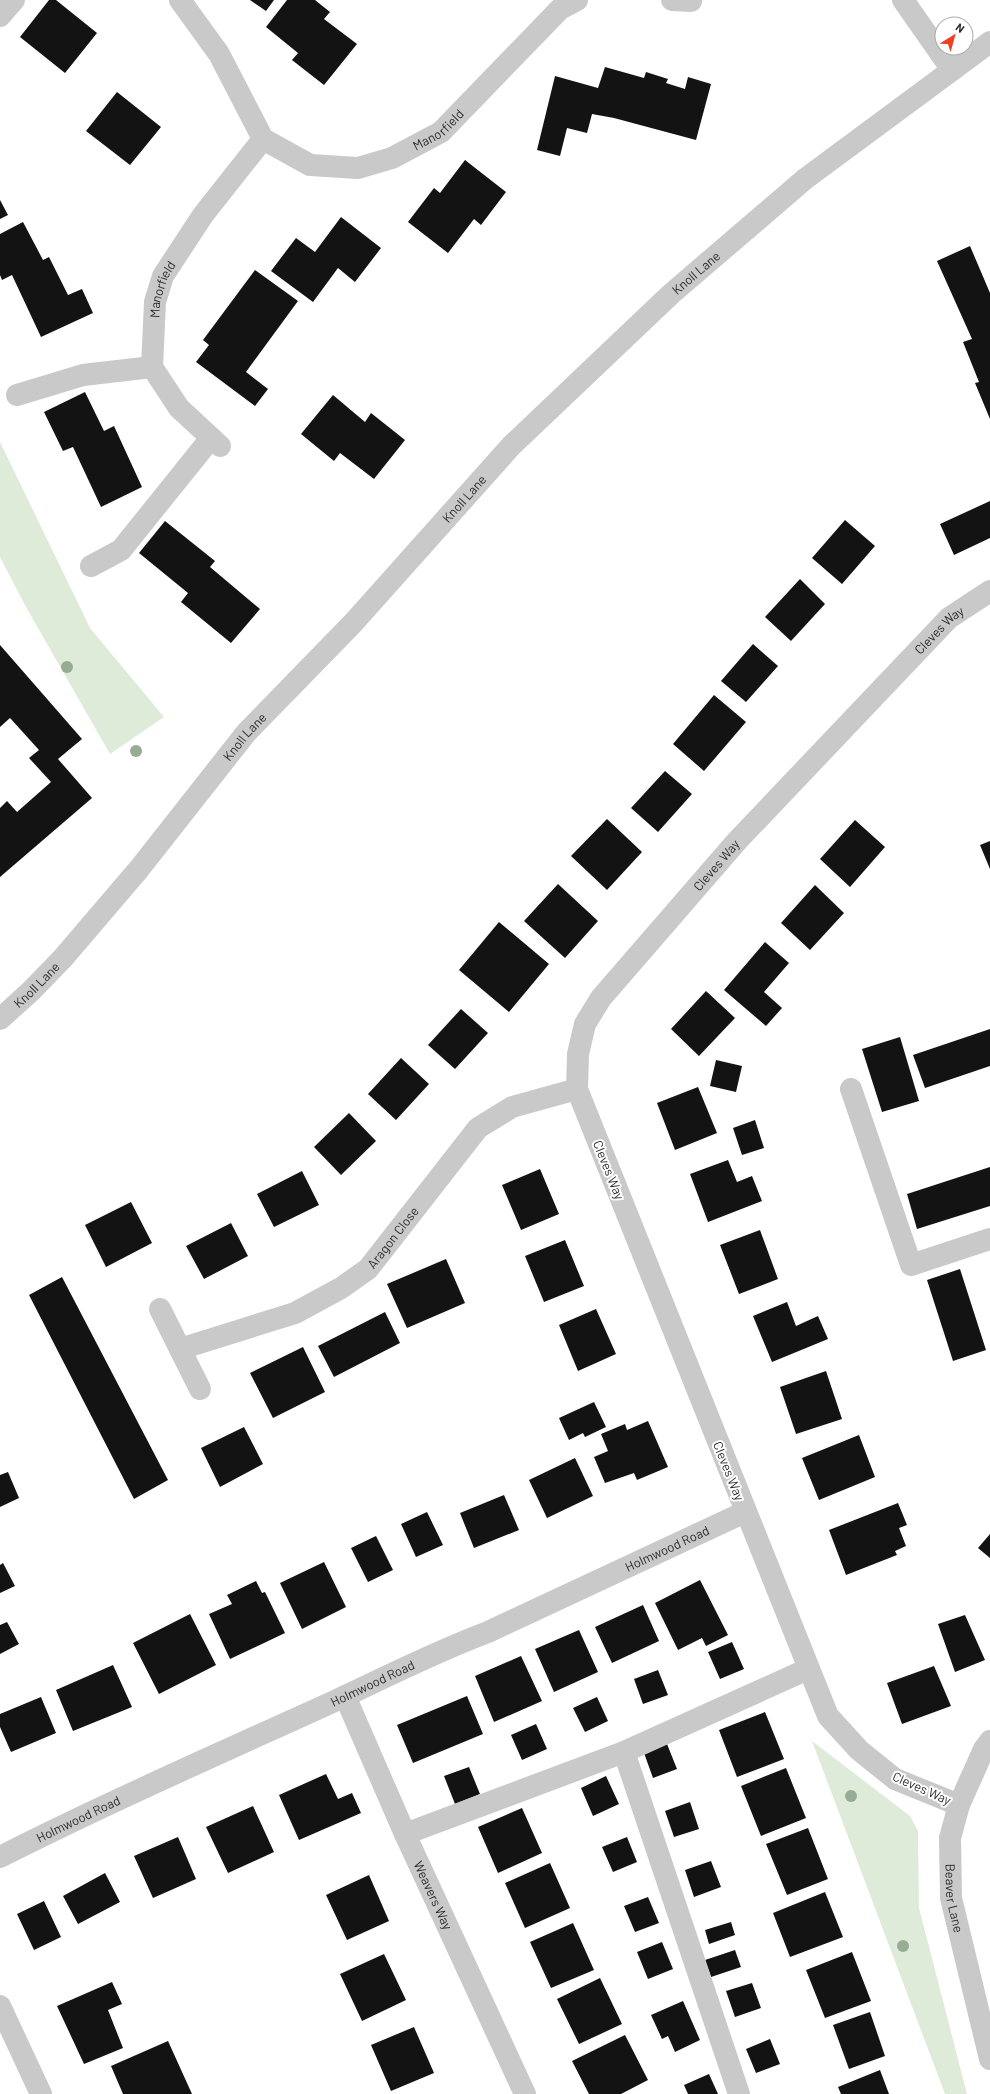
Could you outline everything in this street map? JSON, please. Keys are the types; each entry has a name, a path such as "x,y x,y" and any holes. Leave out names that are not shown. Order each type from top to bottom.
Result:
{"street":[{"path":"0,16 14,0"},
{"path":"180,0 219,54 263,139"},
{"name":"Manorfield","path":"152,367 155,302 163,276 203,215 263,139 310,165 358,168 392,158 441,132 560,9 577,0"},
{"path":"903,0 952,70"},
{"name":"Knoll Lane","path":"0,1019 31,991 63,958 140,869 246,733 354,622 511,446 671,294 799,184 990,42"},
{"path":"17,395 83,375 152,367 179,408 215,442 121,550 91,566"},
{"name":"Cleves Way","path":"959,1805 894,1779 859,1750 828,1716 745,1512 577,1089 578,1054 584,1024 601,998 737,841 920,647 949,618 990,592"},
{"name":"Aragon Close","path":"180,1350 295,1313 341,1288 368,1269 478,1128 512,1107 577,1089"},
{"path":"851,1089 912,1265 990,1239"},
{"path":"160,1309 200,1389"},
{"name":"Holmwood Road","path":"0,1857 100,1807 345,1696 444,1648 488,1632 745,1512"},
{"path":"405,1834 624,1752 808,1669"},
{"name":"Weavers Way","path":"345,1696 405,1834 525,2094"},
{"name":"Beaver Lane","path":"990,1742 984,1749 959,1805 950,1838 951,1898 990,2059"},
{"path":"624,1752 739,2094"},
{"path":"0,2006 41,2094"}],"green space":[{"path":"0,442 90,628 164,717 110,754 26,607 0,557"},
{"path":"812,1741 910,1816 918,1831 919,1908 967,2094 945,2094"}],"building":[{"path":"49,0 56,0 97,33 65,73 20,37"},
{"path":"250,0 274,0 266,11"},
{"path":"287,0 315,0 330,12 324,19 357,44 324,85 292,60 298,53 266,27"},
{"path":"605,67 644,78 646,72 668,79 666,83 685,89 688,77 711,84 696,140 614,118 592,114 587,133 567,128 560,156 537,150 555,76 598,88"},
{"path":"117,92 161,127 130,165 86,131"},
{"path":"465,160 506,192 481,225 474,219 448,253 408,222 434,188 440,193"},
{"path":"0,200 8,215 0,219"},
{"path":"341,217 381,248 355,282 338,268 313,302 271,271 296,238 315,252"},
{"path":"23,222 43,260 49,257 68,295 82,289 93,313 41,337 12,275 2,280 0,275 0,234"},
{"path":"970,246 990,293 990,419 975,383 979,382 963,342 972,339 937,261"},
{"path":"255,270 298,301 246,372 268,389 255,406 196,362 209,345 203,340"},
{"path":"85,392 104,431 114,426 142,487 101,507 73,447 63,451 44,412"},
{"path":"333,395 365,422 371,413 405,440 374,479 340,453 334,461 301,434"},
{"path":"990,501 990,538 954,555 940,524"},
{"path":"845,520 875,546 842,584 812,558"},
{"path":"165,521 215,561 210,567 260,609 231,643 181,602 188,593 139,553"},
{"path":"800,579 825,604 791,641 765,617"},
{"path":"753,644 778,666 746,702 721,681"},
{"path":"0,645 82,739 58,759 92,798 0,877 0,808 7,801 17,812 51,782 29,758 39,750 10,718 0,727"},
{"path":"714,695 746,722 704,771 673,744"},
{"path":"665,771 692,794 658,832 631,808"},
{"path":"607,819 642,852 607,890 571,856"},
{"path":"855,820 885,847 850,887 820,859"},
{"path":"990,841 990,869 980,845"},
{"path":"558,884 598,921 565,958 524,921"},
{"path":"815,885 844,913 810,950 781,923"},
{"path":"499,922 549,964 509,1012 459,970"},
{"path":"765,942 789,963 764,992 782,1008 766,1026 724,990"},
{"path":"706,991 735,1018 699,1056 671,1029"},
{"path":"461,1009 488,1033 455,1069 428,1045"},
{"path":"990,1029 990,1066 925,1088 913,1055"},
{"path":"900,1037 919,1101 882,1112 862,1049"},
{"path":"401,1058 429,1084 396,1120 368,1094"},
{"path":"716,1060 742,1066 736,1092 710,1086"},
{"path":"698,1087 717,1133 675,1150 657,1103"},
{"path":"349,1113 376,1141 341,1175 314,1147"},
{"path":"755,1120 764,1148 742,1155 733,1128"},
{"path":"728,1160 737,1182 752,1176 762,1201 708,1222 690,1174"},
{"path":"990,1167 990,1206 917,1229 907,1194"},
{"path":"540,1169 559,1214 521,1230 502,1185"},
{"path":"302,1171 319,1205 274,1227 257,1194"},
{"path":"131,1202 152,1243 106,1267 85,1225"},
{"path":"231,1223 248,1256 204,1279 186,1246"},
{"path":"760,1230 778,1279 739,1294 720,1245"},
{"path":"565,1240 584,1286 544,1302 525,1256"},
{"path":"446,1259 465,1303 407,1328 387,1284"},
{"path":"960,1269 986,1350 953,1361 927,1280"},
{"path":"62,1277 168,1480 134,1499 29,1295"},
{"path":"787,1302 796,1326 818,1316 828,1339 772,1362 753,1316"},
{"path":"596,1309 616,1354 578,1371 559,1325"},
{"path":"385,1312 400,1343 334,1377 318,1346"},
{"path":"303,1347 325,1392 273,1418 250,1373"},
{"path":"826,1371 842,1419 796,1434 780,1387"},
{"path":"594,1402 606,1427 585,1437 583,1433 569,1440 559,1418"},
{"path":"648,1421 668,1467 637,1480 634,1473 605,1483 594,1457 608,1451 601,1434 625,1424 627,1430"},
{"path":"244,1427 263,1464 220,1487 201,1448"},
{"path":"859,1435 875,1477 819,1500 802,1458"},
{"path":"575,1458 593,1496 547,1518 529,1480"},
{"path":"8,1472 19,1498 0,1507 0,1475"},
{"path":"504,1495 519,1530 474,1548 460,1513"},
{"path":"898,1503 907,1525 899,1528 906,1546 895,1551 897,1555 846,1575 829,1530"},
{"path":"427,1512 443,1545 416,1557 401,1524"},
{"path":"990,1534 990,1558 978,1548"},
{"path":"376,1536 393,1570 368,1582 351,1548"},
{"path":"324,1562 346,1607 302,1629 280,1583"},
{"path":"3,1563 15,1586 0,1593 0,1565"},
{"path":"700,1580 728,1635 706,1646 702,1638 678,1650 655,1603"},
{"path":"256,1581 262,1593 265,1592 285,1633 230,1659 209,1614 232,1604 227,1595"},
{"path":"643,1605 659,1641 612,1663 595,1627"},
{"path":"190,1614 216,1665 159,1694 133,1643"},
{"path":"965,1615 985,1660 955,1672 938,1624"},
{"path":"7,1622 19,1644 0,1654 0,1625"},
{"path":"579,1630 598,1672 554,1692 535,1649"},
{"path":"732,1642 744,1669 720,1679 708,1652"},
{"path":"521,1656 542,1701 494,1722 475,1676"},
{"path":"113,1665 132,1707 73,1731 56,1690"},
{"path":"934,1666 951,1706 902,1724 887,1683"},
{"path":"658,1670 668,1695 643,1704 634,1679"},
{"path":"467,1696 483,1734 413,1763 397,1725"},
{"path":"41,1697 56,1733 11,1752 0,1727 0,1714"},
{"path":"597,1697 608,1721 585,1732 573,1708"},
{"path":"765,1712 784,1759 737,1777 719,1730"},
{"path":"536,1724 547,1749 522,1760 511,1735"},
{"path":"667,1744 677,1769 653,1778 644,1753"},
{"path":"469,1767 480,1794 455,1804 444,1776"},
{"path":"786,1768 806,1818 761,1836 741,1786"},
{"path":"326,1774 338,1799 352,1793 361,1813 299,1840 279,1795"},
{"path":"606,1776 619,1804 593,1816 581,1788"},
{"path":"690,1802 699,1829 674,1837 665,1811"},
{"path":"253,1806 274,1852 228,1873 206,1827"},
{"path":"522,1808 542,1853 498,1873 478,1827"},
{"path":"808,1828 828,1879 787,1895 766,1844"},
{"path":"178,1837 196,1879 153,1898 134,1856"},
{"path":"627,1837 637,1862 613,1872 602,1847"},
{"path":"711,1861 721,1887 694,1897 685,1870"},
{"path":"550,1863 570,1908 525,1928 505,1883"},
{"path":"105,1873 120,1902 78,1924 63,1896"},
{"path":"369,1875 389,1921 347,1940 326,1895"},
{"path":"825,1892 843,1937 790,1957 773,1913"},
{"path":"648,1897 659,1923 635,1932 624,1906"},
{"path":"44,1901 61,1937 34,1950 17,1914"},
{"path":"731,1922 735,1935 709,1944 705,1930"},
{"path":"573,1923 594,1970 551,1988 530,1942"},
{"path":"662,1942 673,1969 648,1979 637,1952"},
{"path":"735,1950 741,1967 711,1977 705,1960"},
{"path":"852,1952 871,2001 825,2018 806,1970"},
{"path":"384,1954 406,2000 362,2021 340,1974"},
{"path":"600,1978 622,2024 579,2044 557,1999"},
{"path":"112,1982 122,2004 108,2010 123,2048 84,2064 57,2006"},
{"path":"752,1983 761,2008 735,2017 726,1991"},
{"path":"683,2001 700,2040 675,2052 668,2036 662,2039 651,2015"},
{"path":"870,2012 885,2056 849,2069 833,2025"},
{"path":"414,2027 434,2073 391,2091 371,2045"},
{"path":"625,2035 648,2080 621,2094 589,2094 572,2061"},
{"path":"770,2039 780,2064 756,2073 746,2049"},
{"path":"168,2041 192,2094 123,2094 111,2066"},
{"path":"880,2070 889,2094 841,2094 838,2087"},
{"path":"709,2074 718,2094 688,2094 684,2085"}]}
